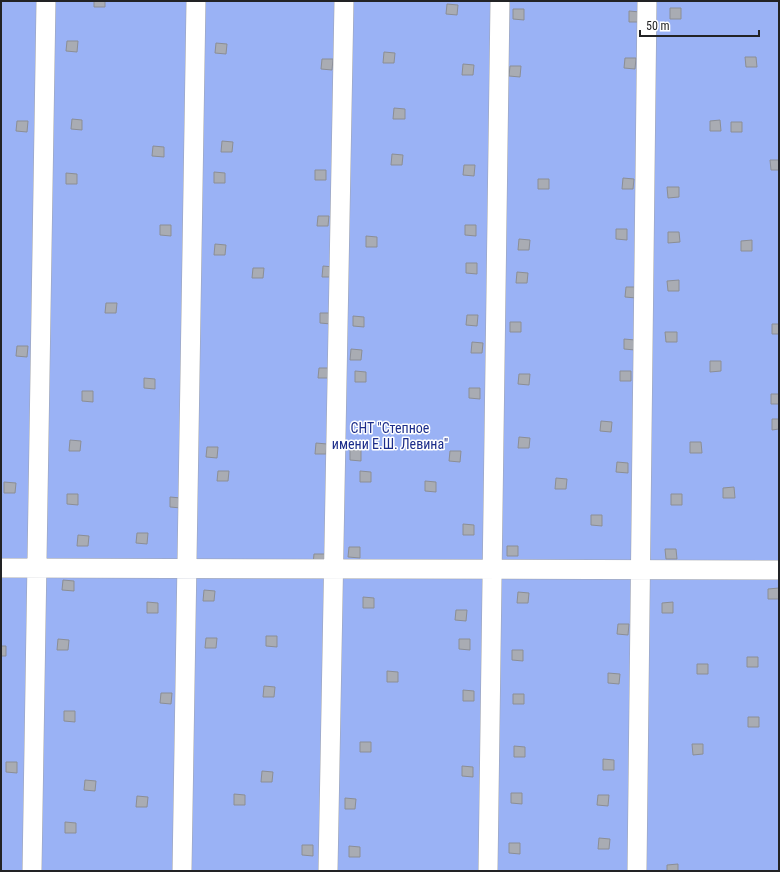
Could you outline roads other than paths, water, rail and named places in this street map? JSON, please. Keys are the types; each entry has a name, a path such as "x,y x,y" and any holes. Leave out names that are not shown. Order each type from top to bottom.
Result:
{"street":[{"path":"32,871 46,1"},
{"path":"182,871 196,1"},
{"path":"328,871 344,1"},
{"path":"488,871 500,1"},
{"path":"637,871 647,1"},
{"path":"1,568 779,570"}],"park label":[{"name":"СНТ \"Степное имени Е.Ш. Левина\"","path":"390,436"}]}
